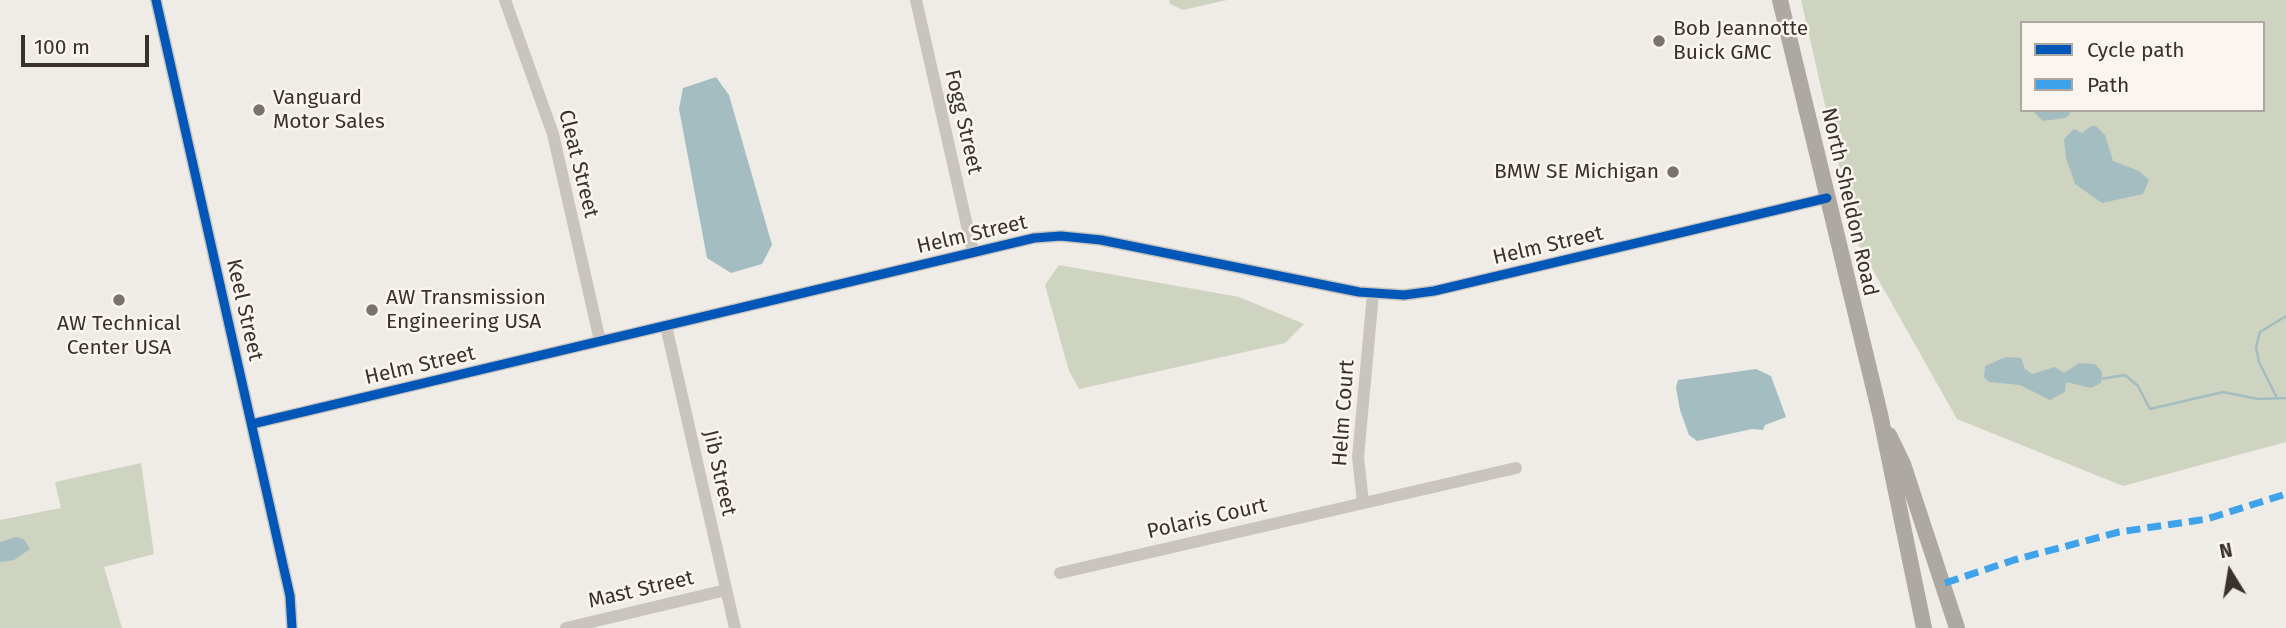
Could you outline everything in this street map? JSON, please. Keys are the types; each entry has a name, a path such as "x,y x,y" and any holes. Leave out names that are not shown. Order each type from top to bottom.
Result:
{"main road":[{"name":"North Sheldon Road","path":"1780,0 1880,414 1924,628"},
{"name":"North Sheldon Road","path":"1880,414 1903,464 1957,628"}],"street":[{"name":"Keel Street","path":"156,0 290,596 292,628"},
{"name":"Cleat Street","path":"505,0 553,134 600,341"},
{"name":"Fogg Street","path":"916,0 973,253"},
{"name":"Helm Street","path":"251,424 1034,238 1084,237 1373,294 1434,291 1827,198"},
{"name":"Helm Court","path":"1363,503 1358,457 1373,294"},
{"name":"Jib Street","path":"666,326 734,628"},
{"path":"1363,503 1516,468"},
{"name":"Polaris Court","path":"1060,573 1363,503"},
{"name":"Mast Street","path":"566,628 726,590"}],"green space":[{"path":"1169,0 1227,0 1183,10 1170,4"},
{"path":"1801,0 2286,0 2286,442 2123,486 1957,419 1856,240"},
{"path":"1059,265 1239,297 1304,324 1285,343 1079,389 1069,371 1045,285"},
{"path":"141,463 154,554 104,567 122,628 0,628 0,520 61,508 55,482"}],"water":[{"path":"716,77 729,95 772,245 762,264 731,273 707,258 679,109 683,88"},
{"path":"2034,112 2070,112 2065,118 2043,121"},
{"path":"2091,126 2096,126 2105,135 2113,161 2139,171 2149,180 2143,194 2102,203 2075,184 2066,158 2064,139 2074,129 2082,133"},
{"path":"2006,357 2021,358 2025,369 2032,374 2055,367 2064,373 2079,363 2095,364 2102,372 2101,383 2091,388 2066,382 2065,392 2050,400 2020,385 1989,382 1984,377 1985,366"},
{"path":"1756,369 1771,376 1786,417 1765,425 1763,430 1752,429 1697,441 1689,435 1680,410 1676,388 1678,380"},
{"path":"16,537 24,539 30,549 14,560 0,562 0,542"}],"waterway":[{"path":"2277,398 2259,362 2256,347 2260,332 2286,316"},
{"path":"2100,379 2125,375 2138,386 2150,409 2223,392 2258,399 2286,398"}],"marked path":[{"path":"1945,583 2014,560 2119,532 2207,519 2286,494"}],"cycle path":[{"path":"156,0 290,596 292,628"},
{"path":"252,424 1034,238 1061,236 1101,240 1359,292 1404,295 1434,291 1827,198"}],"place":[{"name":"Bob Jeannotte Buick GMC","path":"1659,41"},
{"name":"Vanguard Motor Sales","path":"259,110"},
{"name":"BMW SE Michigan","path":"1673,172"},
{"name":"AW Technical Center USA","path":"119,300"},
{"name":"AW Transmission Engineering USA","path":"372,310"}]}
